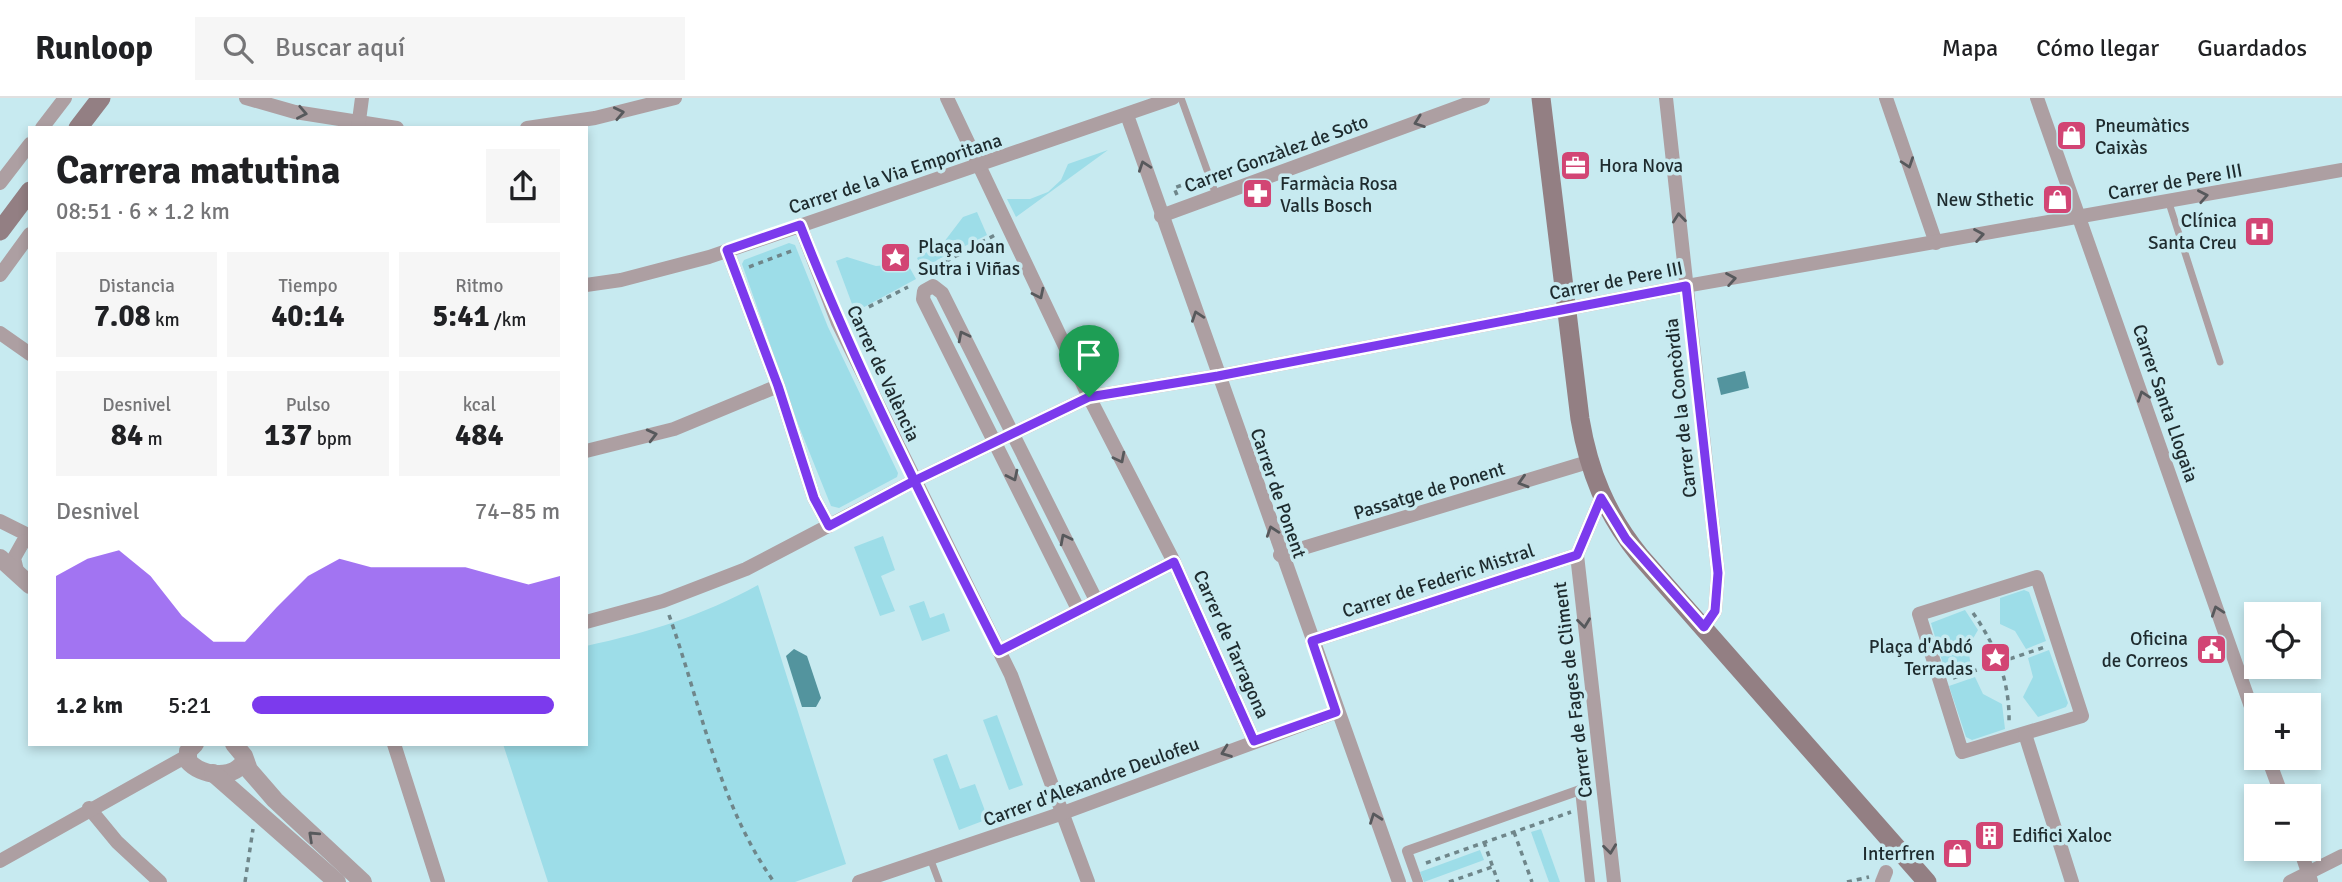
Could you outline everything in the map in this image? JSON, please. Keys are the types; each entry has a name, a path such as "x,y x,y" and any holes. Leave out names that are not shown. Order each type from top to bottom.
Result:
{"main road":[{"path":"80,126 101,98"},
{"path":"1542,98 1588,462 1601,498 1626,539 1927,882"},
{"path":"0,231 28,194"}],"street":[{"path":"44,126 65,98"},
{"path":"246,98 295,112 358,125 362,98"},
{"path":"541,126 595,118 675,98"},
{"name":"Carrer de Tarragona","path":"947,98 1089,397 1174,562 1254,741"},
{"name":"Carrer de la Via Emporitana","path":"588,285 634,277 727,250 1173,98"},
{"name":"Carrer Gonzàlez de Soto","path":"1161,216 1483,98"},
{"name":"Carrer de la Concòrdia","path":"1667,98 1718,573 1715,611 1704,627"},
{"path":"1886,98 1936,243"},
{"name":"Carrer Santa Llogaia","path":"2037,98 2246,693"},
{"name":"Carrer de Ponent","path":"1127,115 1280,555 1399,882"},
{"path":"0,183 28,147"},
{"name":"Carrer de Pere III","path":"588,622 620,615 663,601 746,569 914,481 1089,397 1218,376 1686,286 2169,203 2342,170"},
{"name":"Carrer de València","path":"800,225 838,323 999,651 1088,882"},
{"path":"0,275 28,237"},
{"path":"727,250 778,386 814,498 829,526"},
{"path":"1078,609 996,440 923,299 924,291 933,286 942,293 1096,600"},
{"path":"0,333 28,353"},
{"path":"588,450 674,429 778,386"},
{"name":"Passatge de Ponent","path":"1280,555 1588,462"},
{"name":"Carrer de Fages de Climent","path":"1601,498 1577,555 1614,882"},
{"path":"0,521 28,535"},
{"path":"24,580 14,558 23,542 28,541"},
{"name":"Carrer de Federic Mistral","path":"1312,641 1577,555"},
{"path":"0,558 24,580"},
{"name":"Carrer de Tarragona","path":"999,651 1174,562"},
{"path":"2037,577 2082,716 2025,734 1962,752 1919,614 2037,577"},
{"name":"Carrer d'Alexandre Deulofeu","path":"859,882 893,877 930,858 1063,813 1336,712"},
{"path":"2025,734 2072,882"},
{"path":"395,746 438,882"},
{"path":"0,861 89,808 164,769 195,756 236,770 243,751"},
{"path":"243,751 275,800 363,882"},
{"path":"195,756 337,882"},
{"path":"1418,882 1407,851 1580,790 1590,882"},
{"path":"89,808 117,842 159,882"},
{"path":"2290,882 2310,877 2342,856"}],"lane":[{"path":"1181,98 1216,196"},
{"path":"2169,203 2220,362"},
{"path":"0,570 24,580"},
{"path":"930,858 939,882"}],"path":[{"path":"1178,200 1174,188 1199,179 1196,168"},
{"path":"743,268 797,249"},
{"path":"663,601 684,652 691,691 729,800 739,823 774,882"},
{"path":"1970,608 1990,636 1997,663 2010,691 2009,727"},
{"path":"1948,680 2048,646"},
{"path":"1414,867 1574,811"},
{"path":"245,882 251,832"},
{"path":"1514,832 1532,882"},
{"path":"1484,842 1498,882"},
{"path":"1449,882 1492,867"},
{"path":"1847,882 1867,876 1882,879"}],"shaded area":[{"path":"1108,150 1016,217 1007,199 1030,199 1048,192 1061,180 1068,164"},
{"path":"977,212 987,235 937,260 924,273 917,258 944,242 963,217"},
{"path":"789,243 795,245 828,327 898,473 897,477 839,508 831,506 798,424 742,264 744,260"},
{"path":"847,257 876,266 907,263 916,279 855,312 836,261"},
{"path":"1745,371 1749,388 1721,395 1717,378"},
{"path":"883,536 895,570 881,576 895,611 880,616 854,547"},
{"path":"758,585 846,864 795,882 548,882 504,746 588,746 588,646 675,622"},
{"path":"2024,590 2029,592 2046,641 2026,649 2015,631 2000,624 2000,598"},
{"path":"924,601 930,618 944,613 950,631 922,641 909,606"},
{"path":"1965,610 1978,630 1968,647 1971,667 1946,675 1931,623"},
{"path":"794,649 807,656 821,698 816,707 802,707 786,656"},
{"path":"2049,650 2068,703 2066,707 2038,717 2023,697 2033,677 2028,658"},
{"path":"1975,677 1983,694 2002,704 2005,729 1972,740 1966,737 1949,686"},
{"path":"997,715 1023,785 1009,790 983,720"},
{"path":"947,754 960,789 975,784 988,819 959,830 933,759"},
{"path":"1541,829 1560,882 1549,882 1531,832"},
{"path":"1480,850 1484,860 1424,882 1420,872"}],"place":[{"name":"Pneumàtics Caixàs","path":"2072,136"},
{"name":"Hora Nova","path":"1576,165"},
{"name":"Farmàcia Rosa Valls Bosch","path":"1257,194"},
{"name":"New Sthetic","path":"2057,199"},
{"name":"Clínica Santa Creu","path":"2260,231"},
{"name":"Plaça Joan Sutra i Viñas","path":"895,257"},
{"name":"Oficina de Correos","path":"2211,649"},
{"name":"Plaça d'Abdó Terradas","path":"1996,657"},
{"name":"Edifici Xaloc","path":"1989,835"},
{"name":"Interfren","path":"1958,853"}],"route":[{"path":"1089,397 996,440 914,481 829,526 814,498 778,386 727,250 800,225 838,323 914,481 999,651 1174,562 1254,741 1336,712 1312,641 1577,555 1601,498 1626,539 1704,627 1715,611 1718,573 1686,286 1218,376 1089,397"}]}
